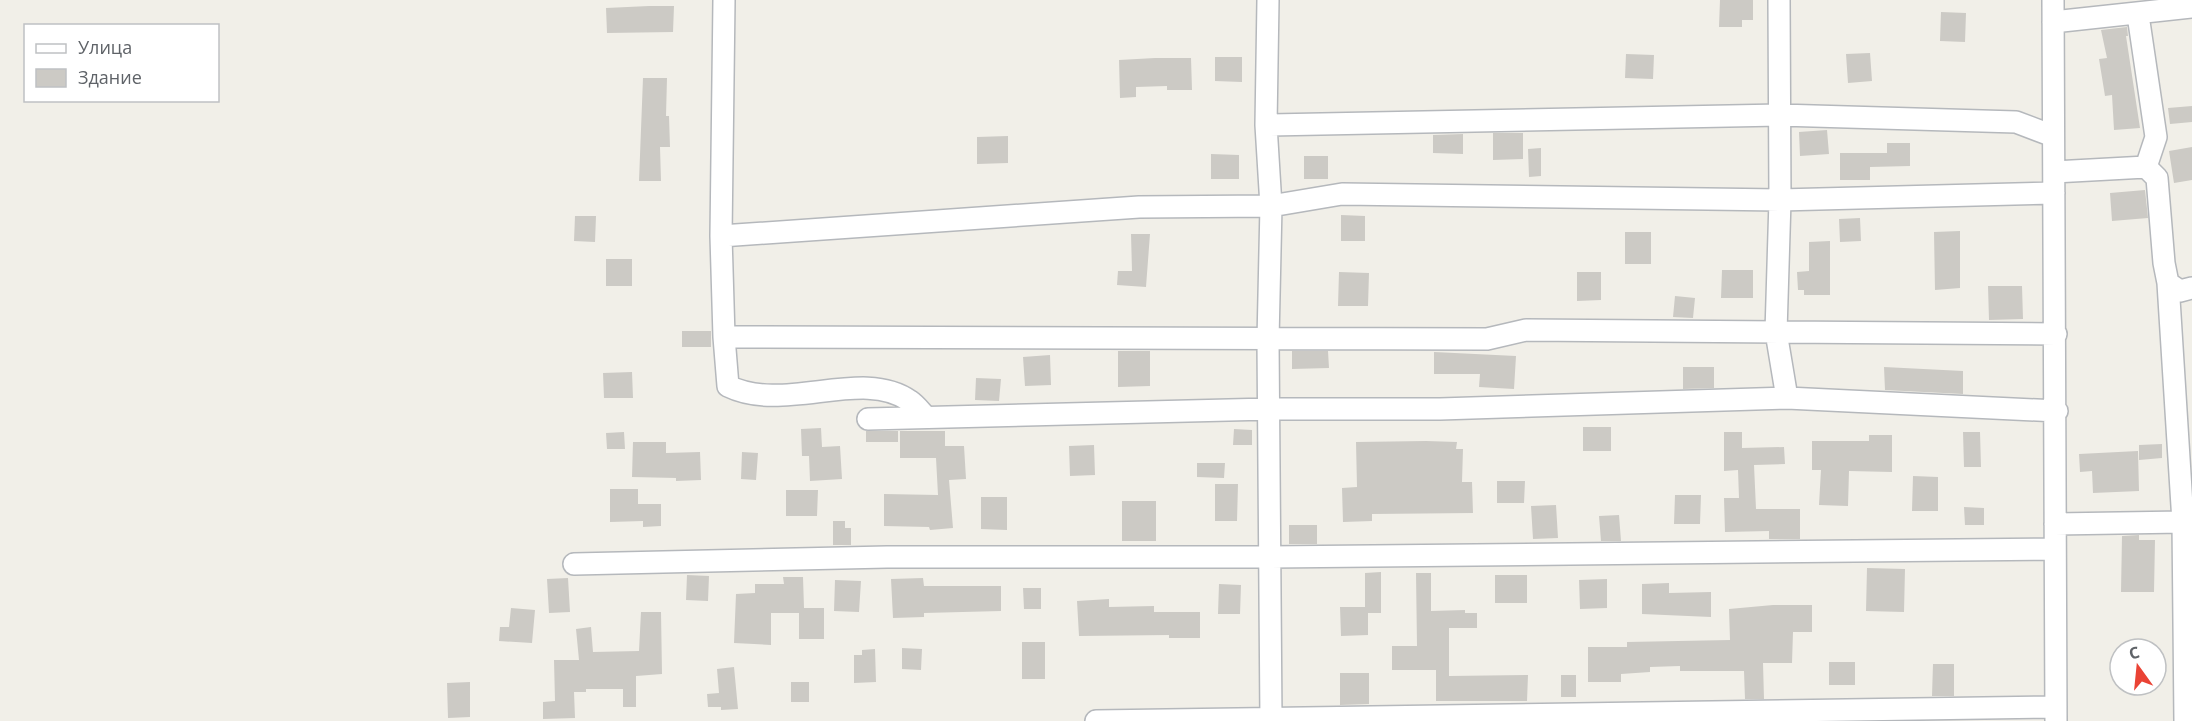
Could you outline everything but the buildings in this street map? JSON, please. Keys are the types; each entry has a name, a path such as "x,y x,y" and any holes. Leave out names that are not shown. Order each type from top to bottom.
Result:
{"street":[{"path":"724,0 721,237 728,386 744,394 777,397 874,388 909,400 926,417"},
{"path":"1268,0 1266,125 1270,206 1268,340 1271,720"},
{"path":"1779,0 1780,200 1776,332 1787,398"},
{"path":"1096,721 2056,714 2057,411 2053,0"},
{"path":"2053,22 2138,15 2192,7"},
{"path":"2138,15 2156,137 2146,167"},
{"path":"1266,125 1780,116 2016,122 2054,136"},
{"path":"2054,172 2146,167 2157,178 2164,263 2168,284 2183,522 2185,721"},
{"path":"721,237 1139,207 1270,206 1342,194 1780,200 2054,193"},
{"path":"2168,284 2180,291 2192,288"},
{"path":"724,337 1487,339 1526,330 2056,334"},
{"path":"868,419 1269,409 1440,410 1787,398 2057,411"},
{"path":"2055,524 2183,522"},
{"path":"574,564 887,557 1270,557 2055,549"}]}
